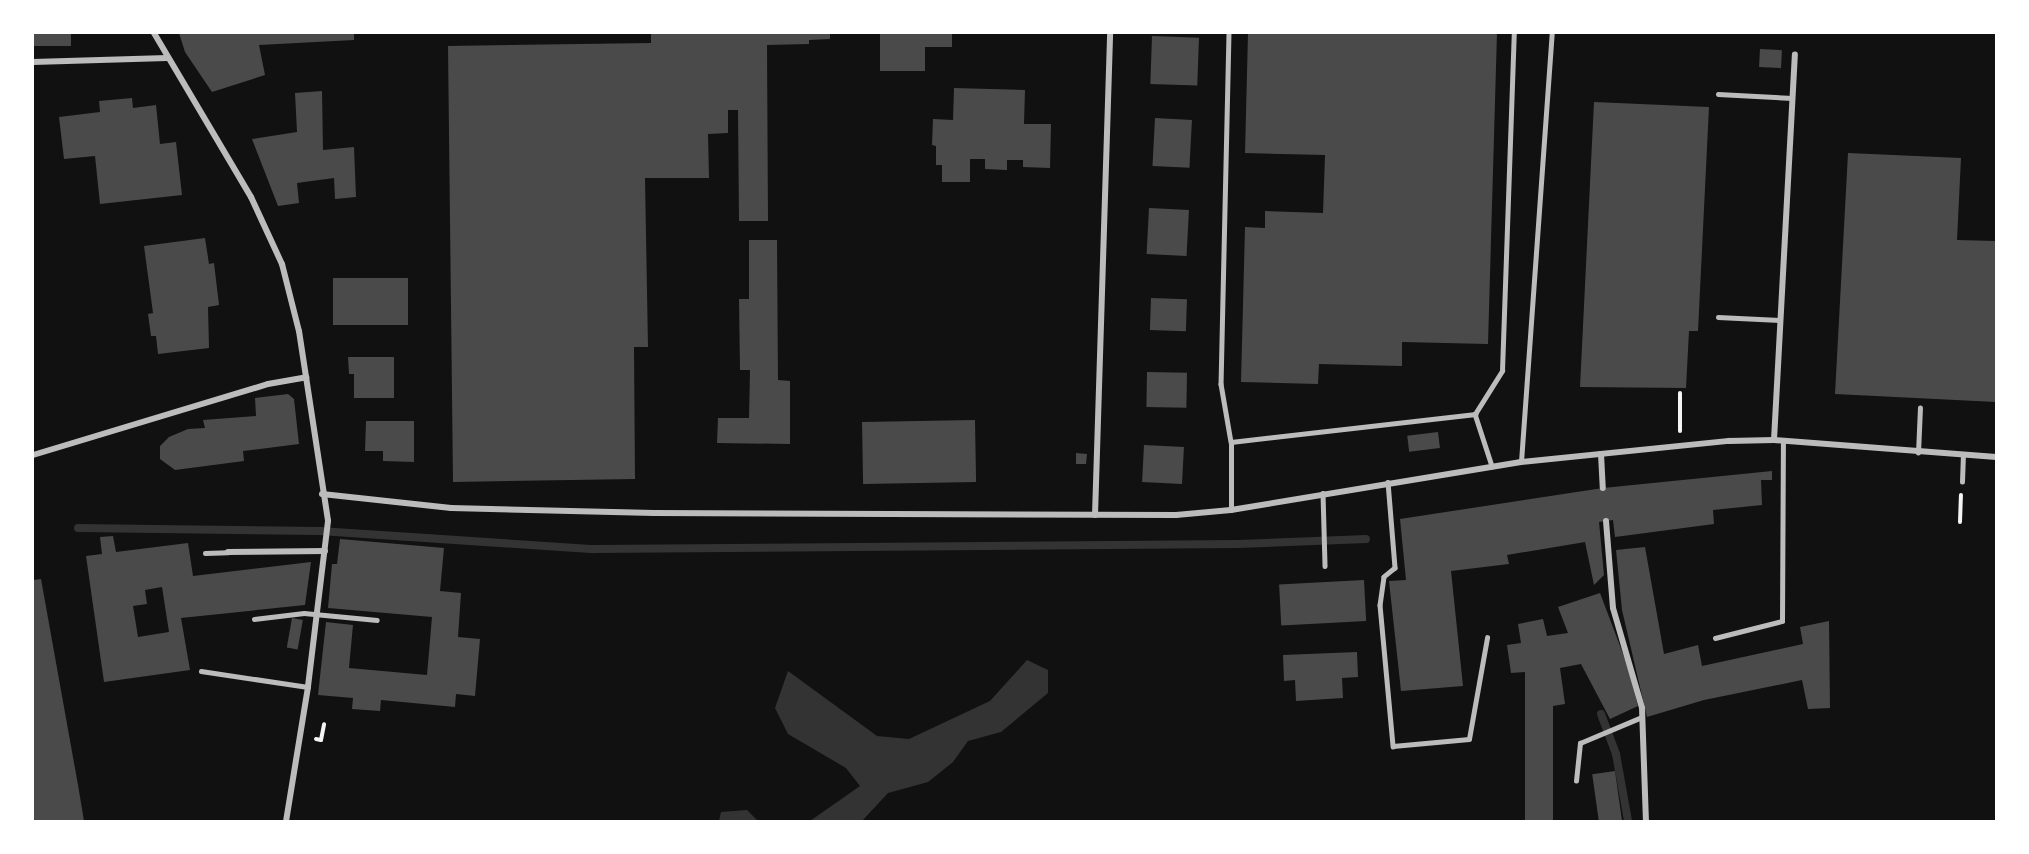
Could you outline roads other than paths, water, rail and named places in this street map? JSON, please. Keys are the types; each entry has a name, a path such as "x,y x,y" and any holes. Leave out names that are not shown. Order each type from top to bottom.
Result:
{"street":[{"path":"153,33 227,152 268,231 292,296 306,377 322,494 328,521 308,687 286,821"},
{"path":"1095,514 1110,33"},
{"path":"1774,440 1795,55"},
{"path":"33,62 167,58"},
{"path":"33,455 268,384 306,377"},
{"path":"322,494 451,508 1095,514 1231,510 1492,466 1680,445 1774,440 1918,453 1996,457"},
{"path":"1601,454 1603,488"},
{"path":"1606,521 1613,608 1642,717 1646,821"},
{"path":"228,552 325,551"}],"lane":[{"path":"1229,33 1221,384 1231,442 1231,510"},
{"path":"1475,414 1502,371 1514,33"},
{"path":"1521,462 1551,33"},
{"path":"1718,94 1792,98"},
{"path":"1718,317 1780,320"},
{"path":"1918,453 1920,408"},
{"path":"1231,442 1475,414"},
{"path":"1475,414 1492,466"},
{"path":"1715,638 1782,621 1783,441"},
{"path":"1962,482 1963,456"},
{"path":"1388,482 1395,568 1384,577 1380,604 1393,746 1469,739 1487,638"},
{"path":"1323,493 1325,566"},
{"path":"205,553 228,552"},
{"path":"254,619 287,613 377,620"},
{"path":"201,671 308,687"},
{"path":"1576,781 1580,743 1642,717"}],"waterway":[{"path":"78,528 320,531 594,549 1238,544 1366,539"},
{"path":"1601,714 1616,754 1628,821"}]}
